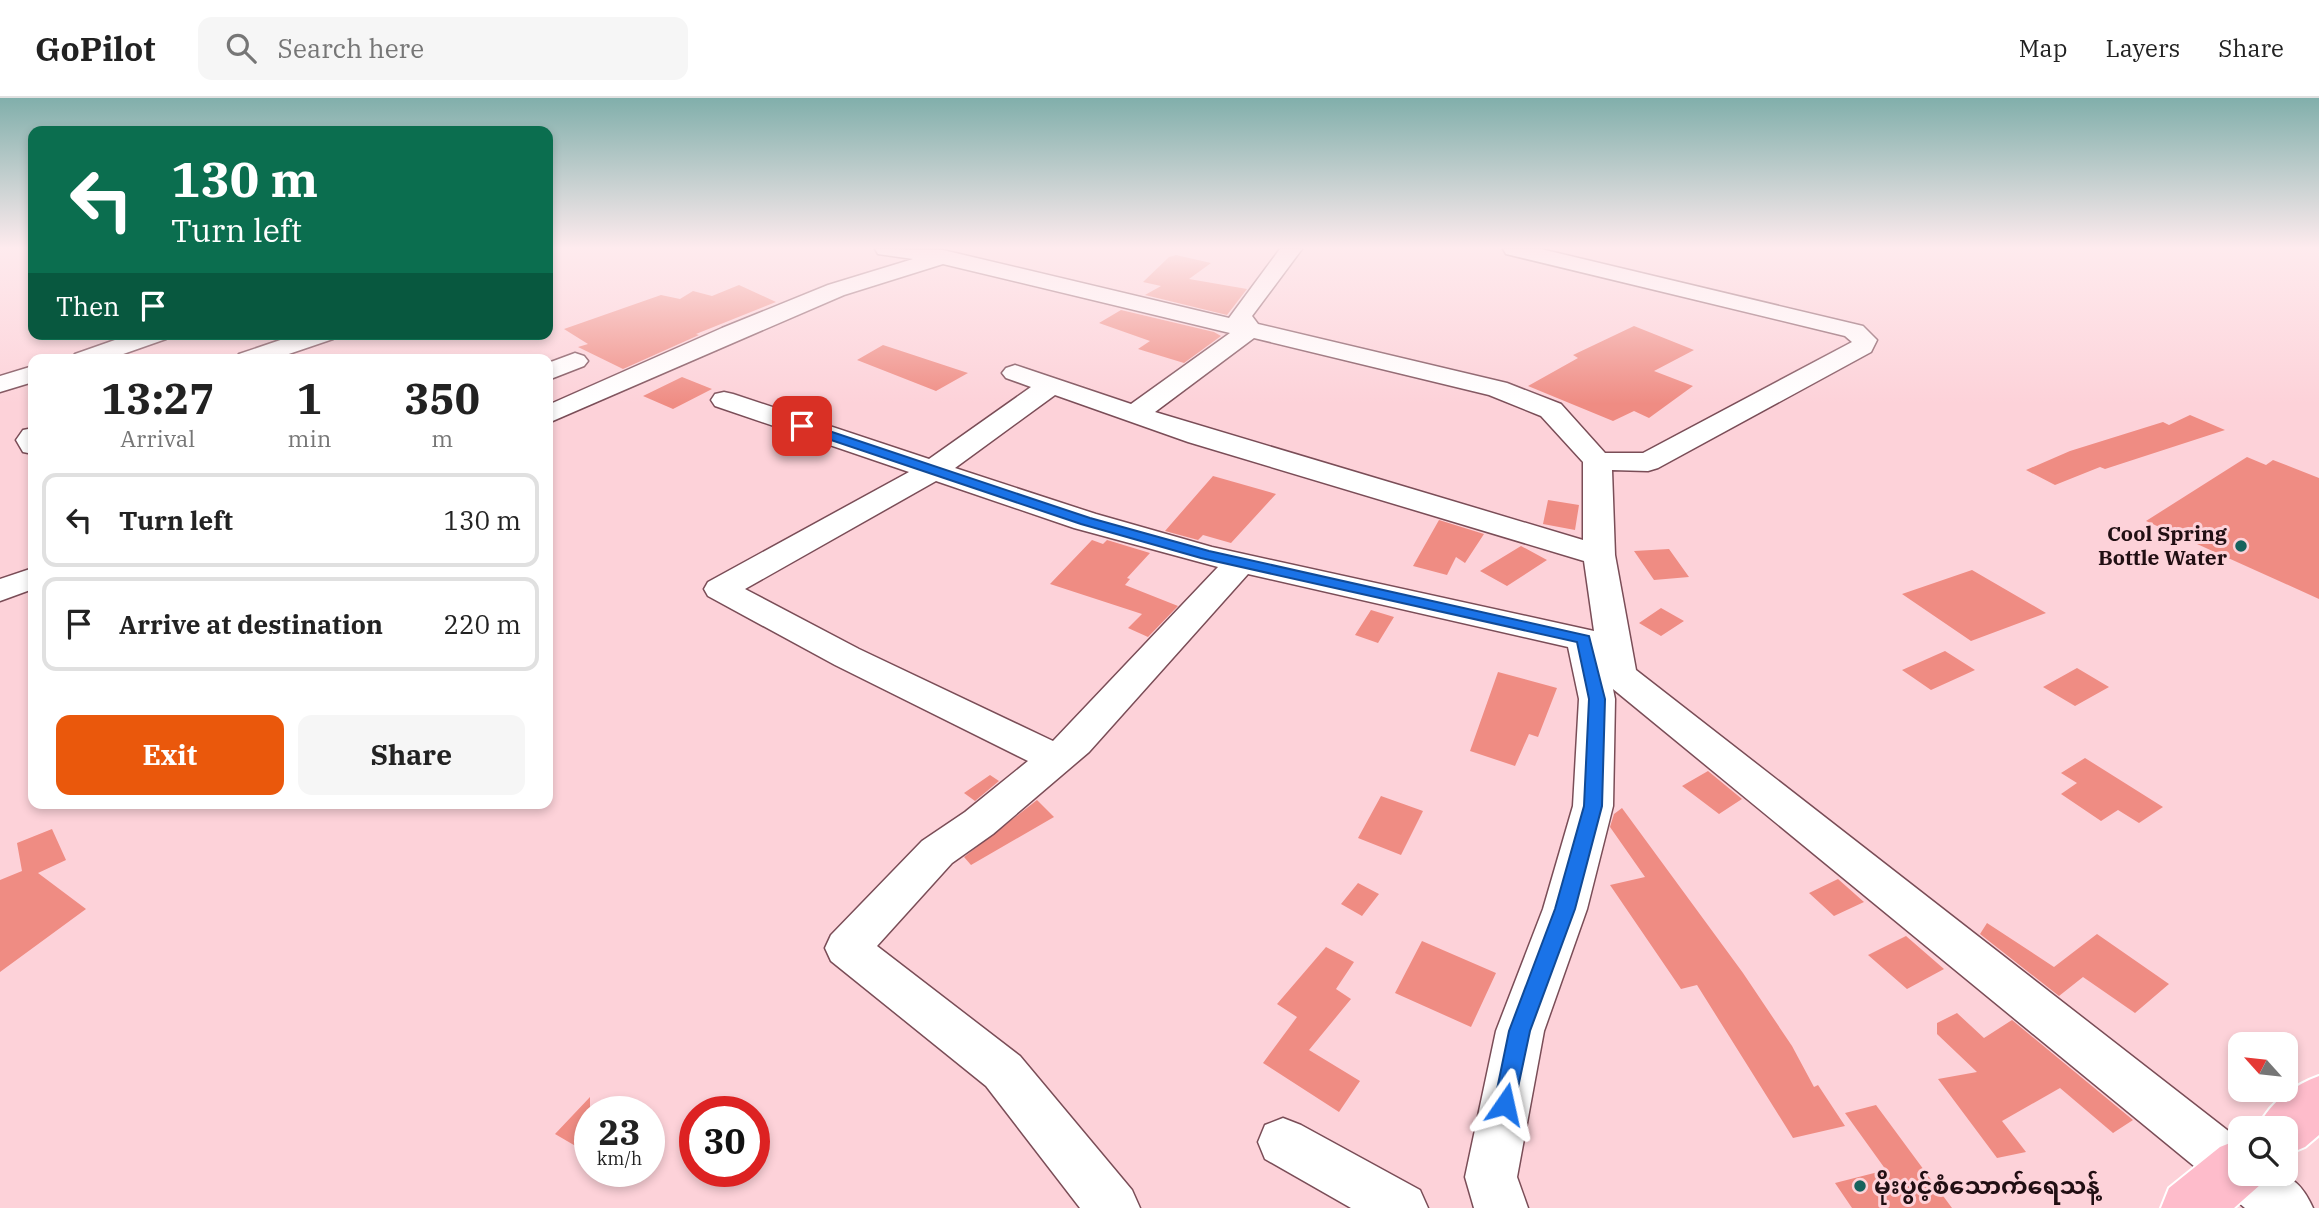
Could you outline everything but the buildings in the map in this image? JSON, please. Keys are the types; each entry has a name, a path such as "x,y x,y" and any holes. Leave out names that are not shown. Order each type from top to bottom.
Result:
{"main road":[{"path":"2298,1118 2319,1101"},
{"path":"2190,1208 2228,1179"}],"street":[{"path":"553,413 810,301"},
{"path":"1127,301 1498,389 1551,410 1597,461 1599,642 1593,806 1565,909 1520,1031 1491,1177 1501,1208"},
{"path":"1249,330 1240,316 1252,301"},
{"path":"1597,461 1648,462 1862,347 1865,340 1854,331 1729,301"},
{"path":"1135,414 1249,330"},
{"path":"99,354 139,340"},
{"path":"287,340 297,344"},
{"path":"264,354 308,340"},
{"path":"553,370 575,361"},
{"path":"1014,373 1198,436 1600,555"},
{"path":"0,384 28,376"},
{"path":"1052,385 933,470 720,589 847,657 1057,759"},
{"path":"724,400 1086,521 1240,562 1599,642 1619,675 2228,1160"},
{"path":"1114,1208 1003,1071 847,948 937,852 979,823 1076,743 1240,562"},
{"path":"0,591 28,580"},
{"path":"1283,1142 1402,1208"},
{"path":"2259,1186 2286,1208"}],"place":[{"name":"Cool Spring Bottle Water","path":"2241,546"},
{"name":"မိုးပွင့်စံသောက်ရေသန့်","path":"1860,1186"}],"route":[{"path":"802,426 1086,521 1206,555 1584,639 1597,699 1593,806 1565,909 1520,1031 1505,1104"}]}
